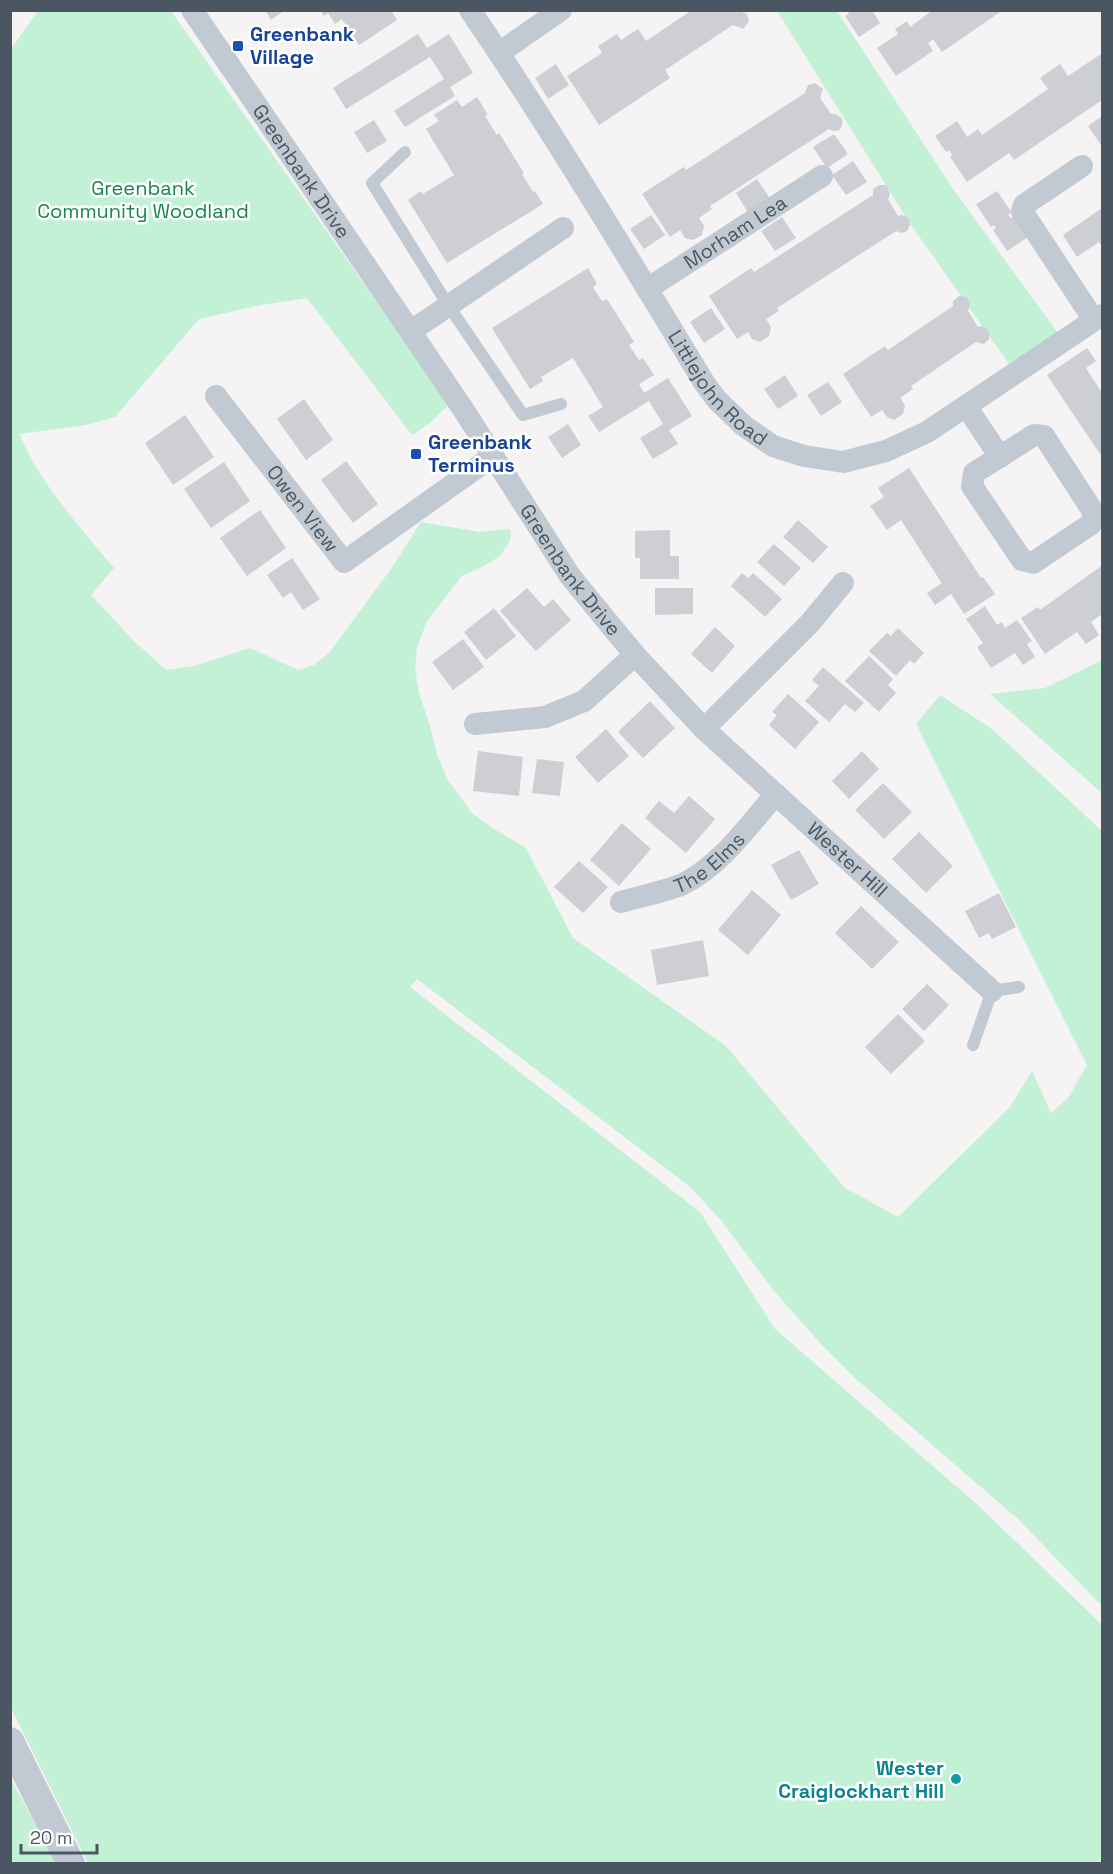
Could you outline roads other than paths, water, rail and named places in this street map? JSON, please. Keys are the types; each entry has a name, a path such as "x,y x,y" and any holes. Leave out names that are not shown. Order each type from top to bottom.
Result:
{"street":[{"name":"Greenbank Drive","path":"192,10 411,331 570,576 635,656"},
{"name":"Littlejohn Road","path":"470,10 705,384 744,426 773,446 804,456 843,462 886,451 927,432 1098,318"},
{"path":"499,53 561,10"},
{"path":"1082,166 1024,205 1022,212 1098,318"},
{"name":"Morham Lea","path":"647,289 822,176"},
{"path":"411,331 563,228"},
{"name":"Owen View","path":"216,396 344,562 493,456"},
{"path":"966,406 1000,457"},
{"path":"1034,435 1044,436 1095,513 1091,524 1033,563 1022,560 972,486 974,473 1000,457 1034,435"},
{"path":"704,729 810,623 843,583"},
{"path":"475,724 545,717 584,701 635,656"},
{"name":"Wester Hill","path":"635,656 704,729 992,991"},
{"name":"The Elms","path":"621,902 682,884 701,873 722,854 776,794"},
{"path":"10,1741 71,1863"}],"lane":[{"path":"405,152 372,183 448,305 523,415 561,404"},
{"path":"974,1045 992,991 1018,987"}],"place":[{"name":"Greenbank Village","path":"238,46"},
{"name":"Greenbank Terminus","path":"416,454"},
{"name":"Wester Craiglockhart Hill","path":"956,1779"}],"park label":[{"name":"Greenbank Community Woodland","path":"143,200"}]}
